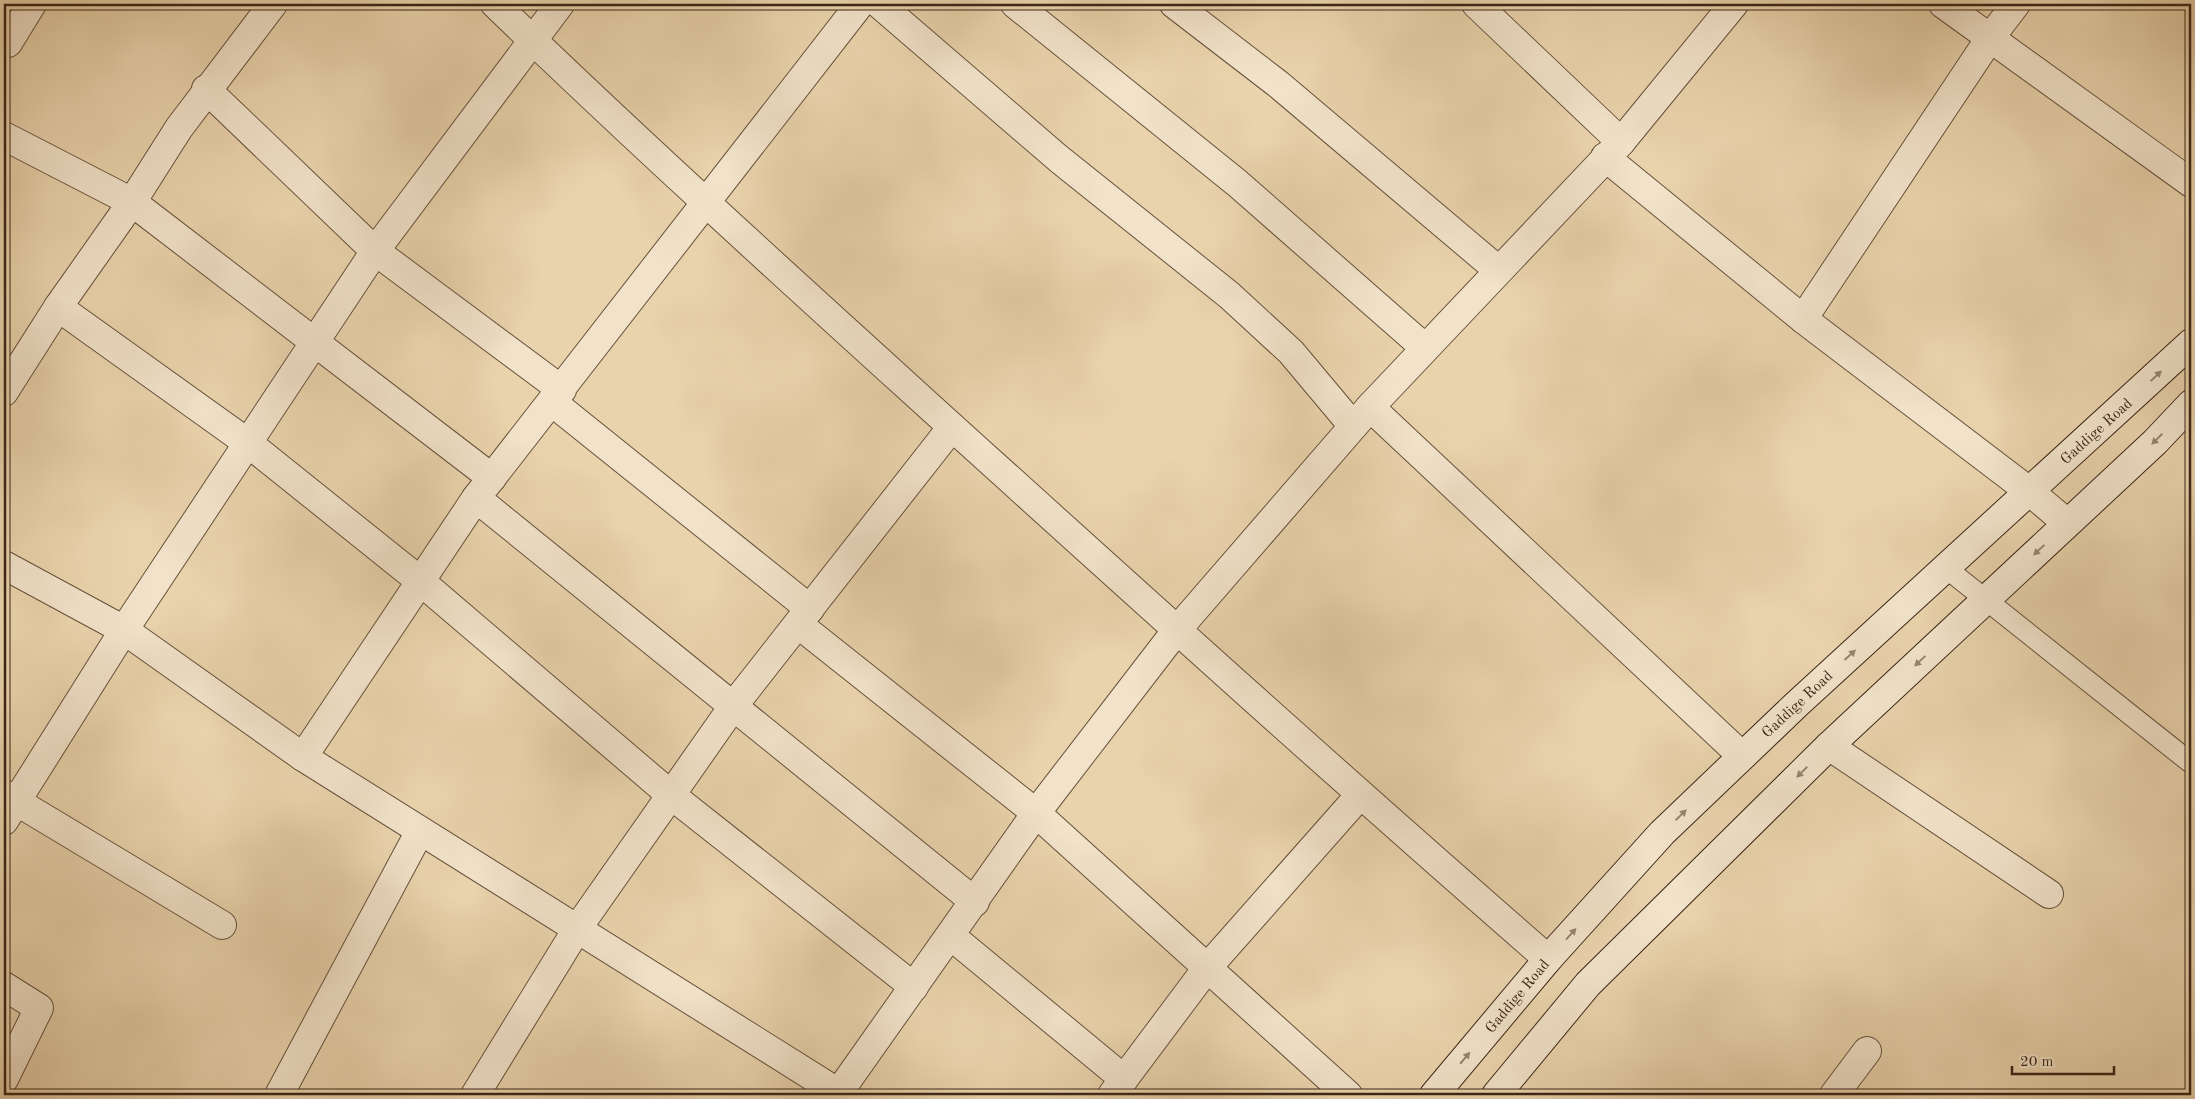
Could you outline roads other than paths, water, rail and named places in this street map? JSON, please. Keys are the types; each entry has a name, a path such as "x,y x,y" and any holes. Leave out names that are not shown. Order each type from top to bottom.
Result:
{"street":[{"path":"8,43 32,4"},
{"path":"4,392 58,307 132,202 206,89 273,4"},
{"path":"496,4 572,79 708,202 784,276 1176,631 1548,959"},
{"path":"222,925 8,805 375,251 560,4"},
{"path":"302,757 419,580 484,488 860,4"},
{"path":"879,4 1059,159 1229,295 1361,416 1742,756"},
{"path":"1015,4 1237,182 1425,348"},
{"path":"1174,4 1278,84 1498,270"},
{"path":"1476,4 1613,150 1803,318 2029,491 2067,524"},
{"path":"4,565 124,630 302,757 839,1095 1036,813 1176,631 1361,416 1613,150 1734,4"},
{"path":"1943,4 2191,183"},
{"path":"1803,318 1990,38 2016,4"},
{"path":"206,89 375,251 557,396 804,617 1036,813 1348,1095"},
{"path":"4,136 132,202 315,342 734,705 974,902"},
{"path":"58,307 248,443 419,580 671,795 914,988"},
{"name":"Gaddige Road","path":"1434,1095 1548,959 1662,833 1742,756 2191,343"},
{"path":"1496,1095 1588,984 1829,746 2155,442 2191,404"},
{"path":"475,1095 576,929 734,705 952,427"},
{"path":"1829,746 2048,894"},
{"path":"951,936 1115,1091 1207,968 1360,795"},
{"path":"278,1095 420,831"},
{"path":"4,986 39,1008 4,1079"},
{"path":"1834,1095 1867,1052"}],"lane":[{"path":"1946,568 2191,763"}]}
